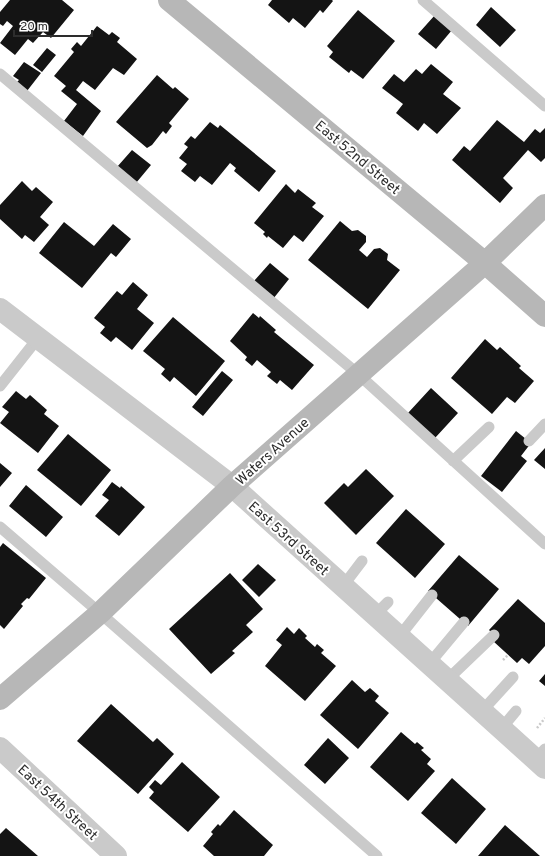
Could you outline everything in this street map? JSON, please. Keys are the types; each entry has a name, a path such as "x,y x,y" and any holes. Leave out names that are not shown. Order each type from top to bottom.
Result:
{"main road":[{"name":"East 52nd Street","path":"169,0 485,263 545,316"},
{"name":"Waters Avenue","path":"0,700 100,613 232,486 485,263 545,205"}],"street":[{"name":"East 53rd Street","path":"0,309 232,486 343,586 382,608 399,637 501,729 542,759"},
{"name":"East 54th Street","path":"0,748 116,856"}],"lane":[{"path":"423,0 545,106"},
{"path":"0,74 358,374 545,544"},
{"path":"0,386 38,338"},
{"path":"529,441 545,424"},
{"path":"454,460 489,427"},
{"path":"0,527 377,856"},
{"path":"343,586 362,561"},
{"path":"399,637 432,595"},
{"path":"429,664 464,622"},
{"path":"448,680 494,635"},
{"path":"482,711 513,677"},
{"path":"501,729 516,711"}],"path":[{"path":"535,730 545,718"}],"building":[{"path":"10,0 62,0 74,10 51,38 43,32 33,43 28,39 15,55 0,43 13,26 7,21 3,26 0,24 0,12"},
{"path":"272,0 333,1 323,13 320,10 305,28 293,18 289,23 268,5"},
{"path":"491,7 516,30 500,47 476,25"},
{"path":"358,10 395,41 363,79 351,70 349,73 329,57 333,52 327,46"},
{"path":"435,15 452,30 436,49 418,34"},
{"path":"97,26 109,35 112,32 120,38 117,42 137,59 124,75 113,68 95,90 83,81 76,90 101,111 83,136 64,121 77,104 61,91 66,86 54,76 74,52 71,49 77,42 81,46"},
{"path":"47,48 56,55 42,72 33,65"},
{"path":"24,62 41,73 27,91 17,82 19,80 13,76"},
{"path":"431,64 453,82 443,94 461,108 437,134 424,123 418,131 396,113 403,104 382,88 394,74 404,82 416,69 422,74"},
{"path":"157,75 173,89 175,87 189,99 169,123 172,126 166,134 163,131 152,145 147,148 116,122"},
{"path":"497,120 524,142 535,129 540,133 545,128 545,158 541,162 528,150 503,178 513,188 500,203 452,160 464,146 470,151"},
{"path":"210,122 218,128 220,125 276,171 259,192 234,171 236,168 230,163 212,185 200,176 195,182 181,171 187,164 179,158 188,147 184,144 191,136 195,139"},
{"path":"132,150 151,165 136,183 117,167"},
{"path":"22,181 32,191 36,187 53,202 40,217 49,225 34,242 25,235 22,239 0,219 0,205"},
{"path":"286,184 295,193 298,189 316,203 312,207 324,216 303,242 294,235 283,248 268,236 267,238 263,234 265,232 254,223"},
{"path":"340,221 352,231 358,230 366,236 366,242 359,250 367,257 374,249 380,248 388,254 387,260 400,270 368,309 308,260"},
{"path":"64,222 94,246 113,224 131,239 116,257 111,253 82,288 39,253"},
{"path":"270,263 289,279 273,299 253,282"},
{"path":"133,282 148,295 137,309 154,323 132,350 116,337 111,342 100,333 105,327 94,318 117,291 122,295"},
{"path":"253,313 259,318 260,316 276,330 274,332 314,365 292,390 280,380 277,384 267,376 271,372 257,360 252,366 245,360 247,357 230,341"},
{"path":"173,317 225,361 196,396 174,377 170,382 161,374 165,369 143,351"},
{"path":"485,339 497,350 500,347 521,366 519,368 534,381 515,403 507,397 492,414 451,378"},
{"path":"222,371 233,380 203,416 192,407"},
{"path":"431,388 458,413 435,438 408,413"},
{"path":"16,391 26,399 30,395 47,410 44,414 59,426 38,453 0,423 9,412 2,407"},
{"path":"516,431 531,443 521,456 527,461 502,492 481,476"},
{"path":"68,434 111,470 81,506 37,470"},
{"path":"545,448 545,469 534,460"},
{"path":"0,463 12,473 0,487"},
{"path":"366,469 394,496 356,535 324,503 344,483 348,487"},
{"path":"112,482 120,488 121,486 145,507 119,536 95,516 109,500 102,495"},
{"path":"26,485 63,517 46,537 9,506"},
{"path":"406,509 445,544 415,578 376,543"},
{"path":"3,543 46,578 29,599 27,598 21,604 23,606 4,629 0,625 0,547"},
{"path":"459,555 499,589 468,626 428,591"},
{"path":"258,564 276,580 259,597 242,580"},
{"path":"230,573 263,609 246,625 253,632 232,651 235,653 211,674 169,629"},
{"path":"518,599 545,623 545,646 529,664 522,658 517,663 493,641 496,637 489,630"},
{"path":"287,627 294,634 299,628 307,636 305,638 315,647 317,644 324,650 321,653 336,666 305,701 265,666 282,645 276,640"},
{"path":"545,674 545,686 539,681"},
{"path":"352,680 365,692 370,688 379,696 375,701 389,713 358,749 320,715"},
{"path":"111,704 153,742 157,738 174,754 138,794 77,741"},
{"path":"401,732 415,744 417,742 424,748 421,750 431,759 427,764 435,771 408,801 370,767"},
{"path":"328,738 349,758 325,784 304,765"},
{"path":"182,762 220,797 188,832 149,798 154,792 149,787 155,780 161,785"},
{"path":"452,778 486,809 456,844 421,813"},
{"path":"234,810 273,845 264,856 214,856 203,846 213,834 211,832 218,824 220,826"},
{"path":"505,825 540,856 478,856"},
{"path":"6,828 38,856 0,856 0,834"}]}
